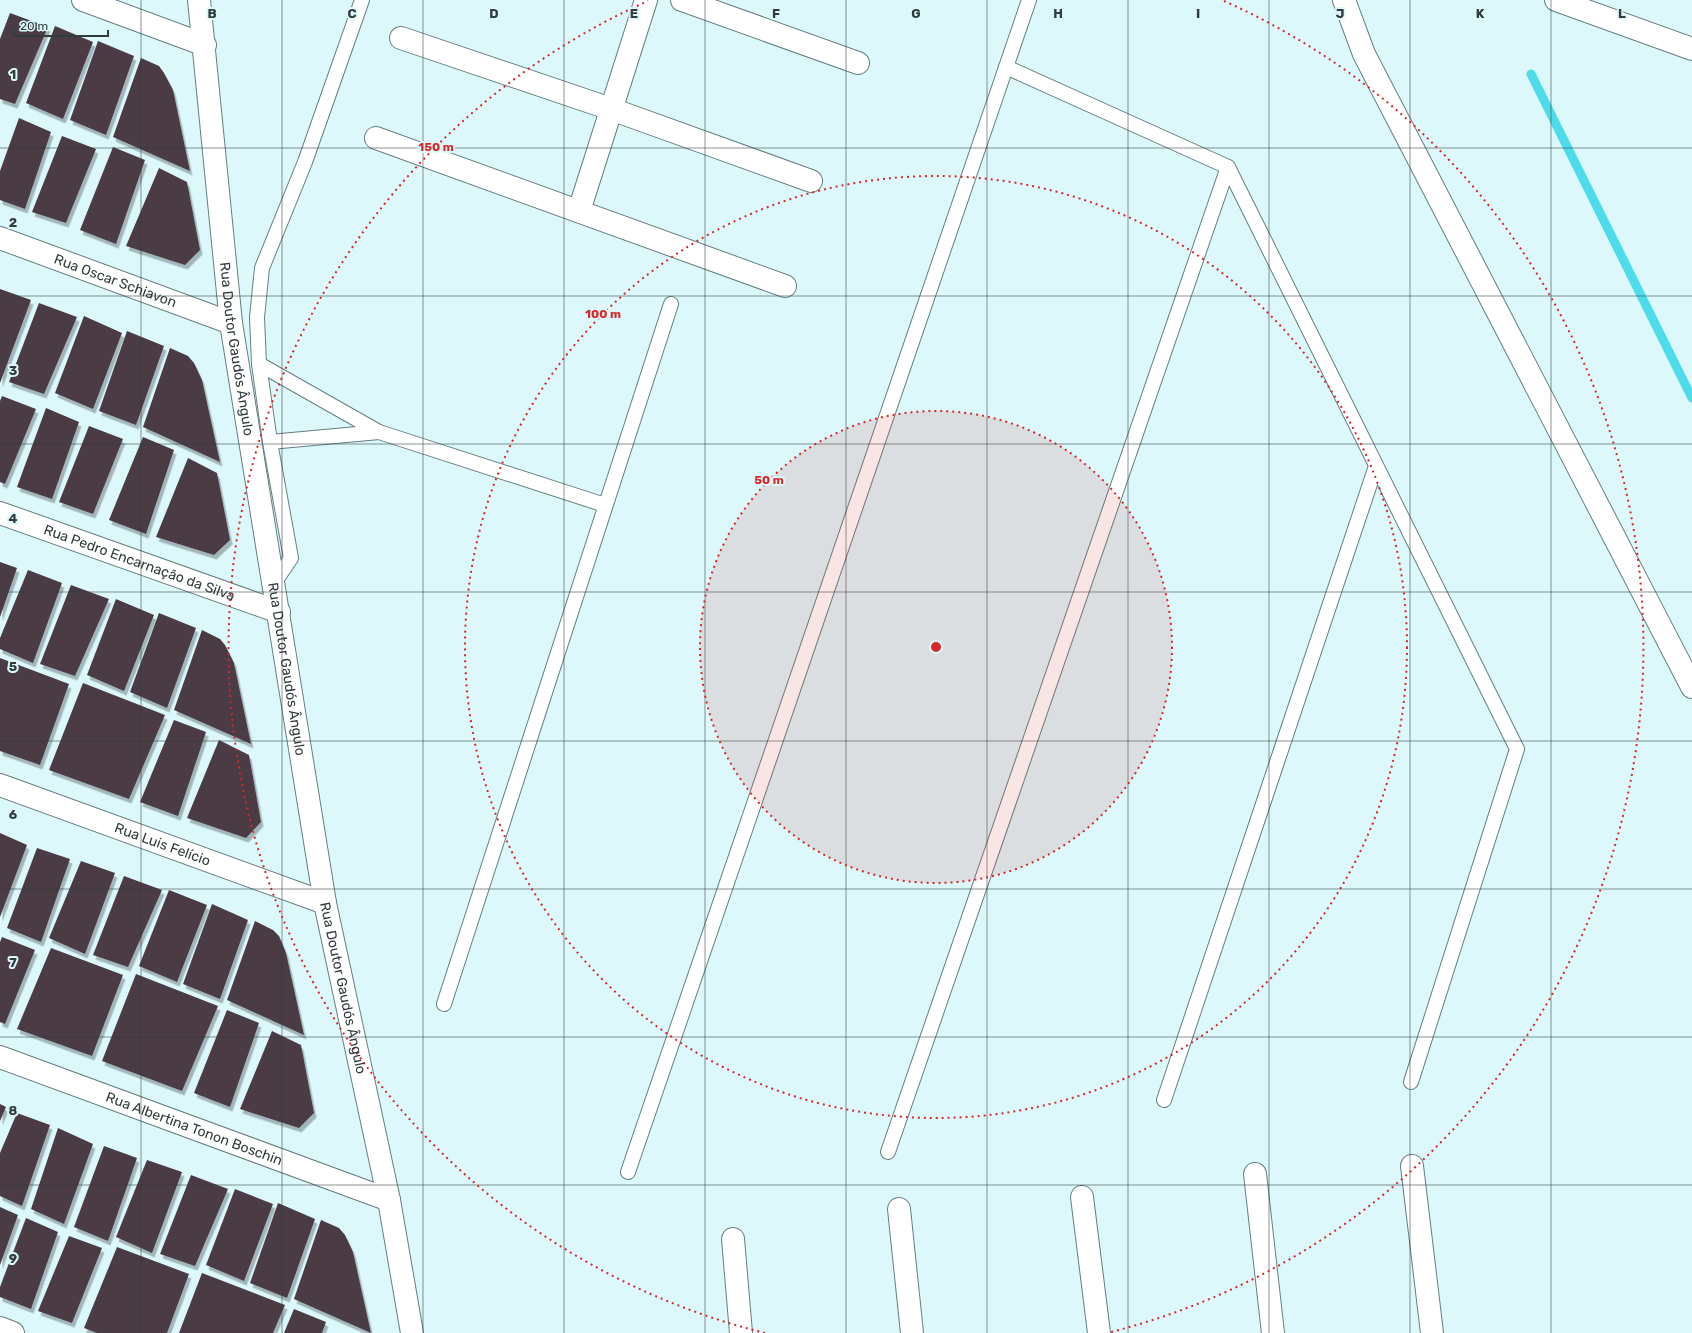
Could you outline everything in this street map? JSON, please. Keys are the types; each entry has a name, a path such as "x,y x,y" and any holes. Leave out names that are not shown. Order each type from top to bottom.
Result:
{"street":[{"path":"83,0 205,45"},
{"name":"Rua Doutor Gaudós Ângulo","path":"199,0 205,45 231,323 325,902 389,1200 412,1333"},
{"path":"579,211 646,0"},
{"path":"682,0 858,63"},
{"path":"1344,0 1364,54 1692,687"},
{"path":"1556,0 1587,5 1692,49"},
{"path":"401,38 811,181"},
{"path":"376,138 785,286"},
{"name":"Rua Oscar Schiavon","path":"0,238 231,323"},
{"name":"Rua Pedro Encarnação da Silva","path":"0,513 279,612"},
{"name":"Rua Luis Felício","path":"0,785 325,902"},
{"name":"Rua Albertina Tonon Boschin","path":"0,1056 389,1200"},
{"path":"1412,1166 1432,1333"},
{"path":"1255,1174 1273,1333"},
{"path":"1082,1197 1099,1333"},
{"path":"899,1209 912,1333"},
{"path":"733,1240 741,1333"},
{"path":"0,1328 13,1333"}],"lane":[{"path":"274,583 291,558 270,442 259,364 257,317 262,268 305,162 362,0"},
{"path":"628,1172 1029,0"},
{"path":"1006,67 1228,168 1517,749 1411,1082"},
{"path":"888,1152 1228,168"},
{"path":"444,1004 670,304"},
{"path":"259,364 378,432 605,505"},
{"path":"270,442 378,432"},
{"path":"1164,1100 1376,466"}],"building":[{"path":"10,13 48,27 15,104 0,99 0,39"},
{"path":"55,26 93,42 63,119 26,103"},
{"path":"98,41 134,56 106,135 70,120"},
{"path":"141,58 159,66 173,90 190,171 113,137"},
{"path":"19,118 51,132 25,209 0,200 0,171"},
{"path":"62,136 96,149 66,223 32,212"},
{"path":"113,147 145,160 116,244 80,230"},
{"path":"159,168 187,182 200,250 185,265 126,246"},
{"path":"0,289 31,300 0,383"},
{"path":"39,303 77,317 44,394 9,382"},
{"path":"84,316 122,333 93,409 55,393"},
{"path":"127,331 164,346 136,425 99,411"},
{"path":"170,348 188,356 194,363 202,380 220,462 143,427"},
{"path":"2,396 36,409 5,484 0,482 0,401"},
{"path":"46,408 79,422 52,499 17,487"},
{"path":"89,426 123,439 93,514 59,502"},
{"path":"143,437 174,450 146,534 109,520"},
{"path":"188,458 217,473 230,540 214,555 156,537"},
{"path":"0,562 17,568 0,617"},
{"path":"28,570 62,583 33,663 0,649 0,638"},
{"path":"71,585 109,599 75,676 40,664"},
{"path":"116,599 154,615 124,691 87,675"},
{"path":"159,613 196,628 167,708 130,692"},
{"path":"202,630 220,639 225,645 234,663 251,744 174,710"},
{"path":"0,658 69,684 40,765 0,751"},
{"path":"83,683 165,715 129,799 49,770"},
{"path":"174,720 206,732 178,816 140,802"},
{"path":"219,740 249,755 261,822 246,838 187,818"},
{"path":"0,833 27,845 0,917"},
{"path":"37,848 70,859 41,942 7,928"},
{"path":"81,861 115,873 85,954 49,938"},
{"path":"124,876 162,890 128,967 93,955"},
{"path":"169,890 207,905 177,982 139,966"},
{"path":"212,904 248,920 220,999 183,984"},
{"path":"255,921 273,930 279,936 286,953 304,1035 227,1000"},
{"path":"2,937 35,950 5,1024 0,1022 0,942"},
{"path":"51,948 123,975 92,1056 17,1029"},
{"path":"136,974 218,1006 182,1091 102,1061"},
{"path":"227,1010 259,1023 230,1107 194,1093"},
{"path":"272,1031 301,1045 314,1113 299,1128 240,1109"},
{"path":"0,1104 6,1107 0,1121"},
{"path":"17,1113 50,1125 22,1206 0,1196 0,1153"},
{"path":"58,1128 93,1144 64,1224 31,1209"},
{"path":"104,1146 137,1158 108,1241 74,1227"},
{"path":"147,1160 182,1172 152,1253 116,1237"},
{"path":"191,1175 228,1189 195,1266 160,1254"},
{"path":"235,1189 273,1204 244,1281 206,1265"},
{"path":"278,1203 315,1219 287,1298 250,1283"},
{"path":"0,1207 18,1215 0,1265"},
{"path":"26,1218 58,1232 31,1309 0,1297 0,1287"},
{"path":"321,1220 339,1228 345,1235 353,1252 371,1333 294,1299"},
{"path":"69,1236 102,1248 72,1323 38,1311"},
{"path":"117,1247 189,1274 167,1333 97,1333 84,1328"},
{"path":"202,1273 285,1305 273,1333 179,1333"},
{"path":"294,1309 326,1322 322,1333 284,1333"}],"waterway":[{"path":"1531,74 1692,398"}]}
